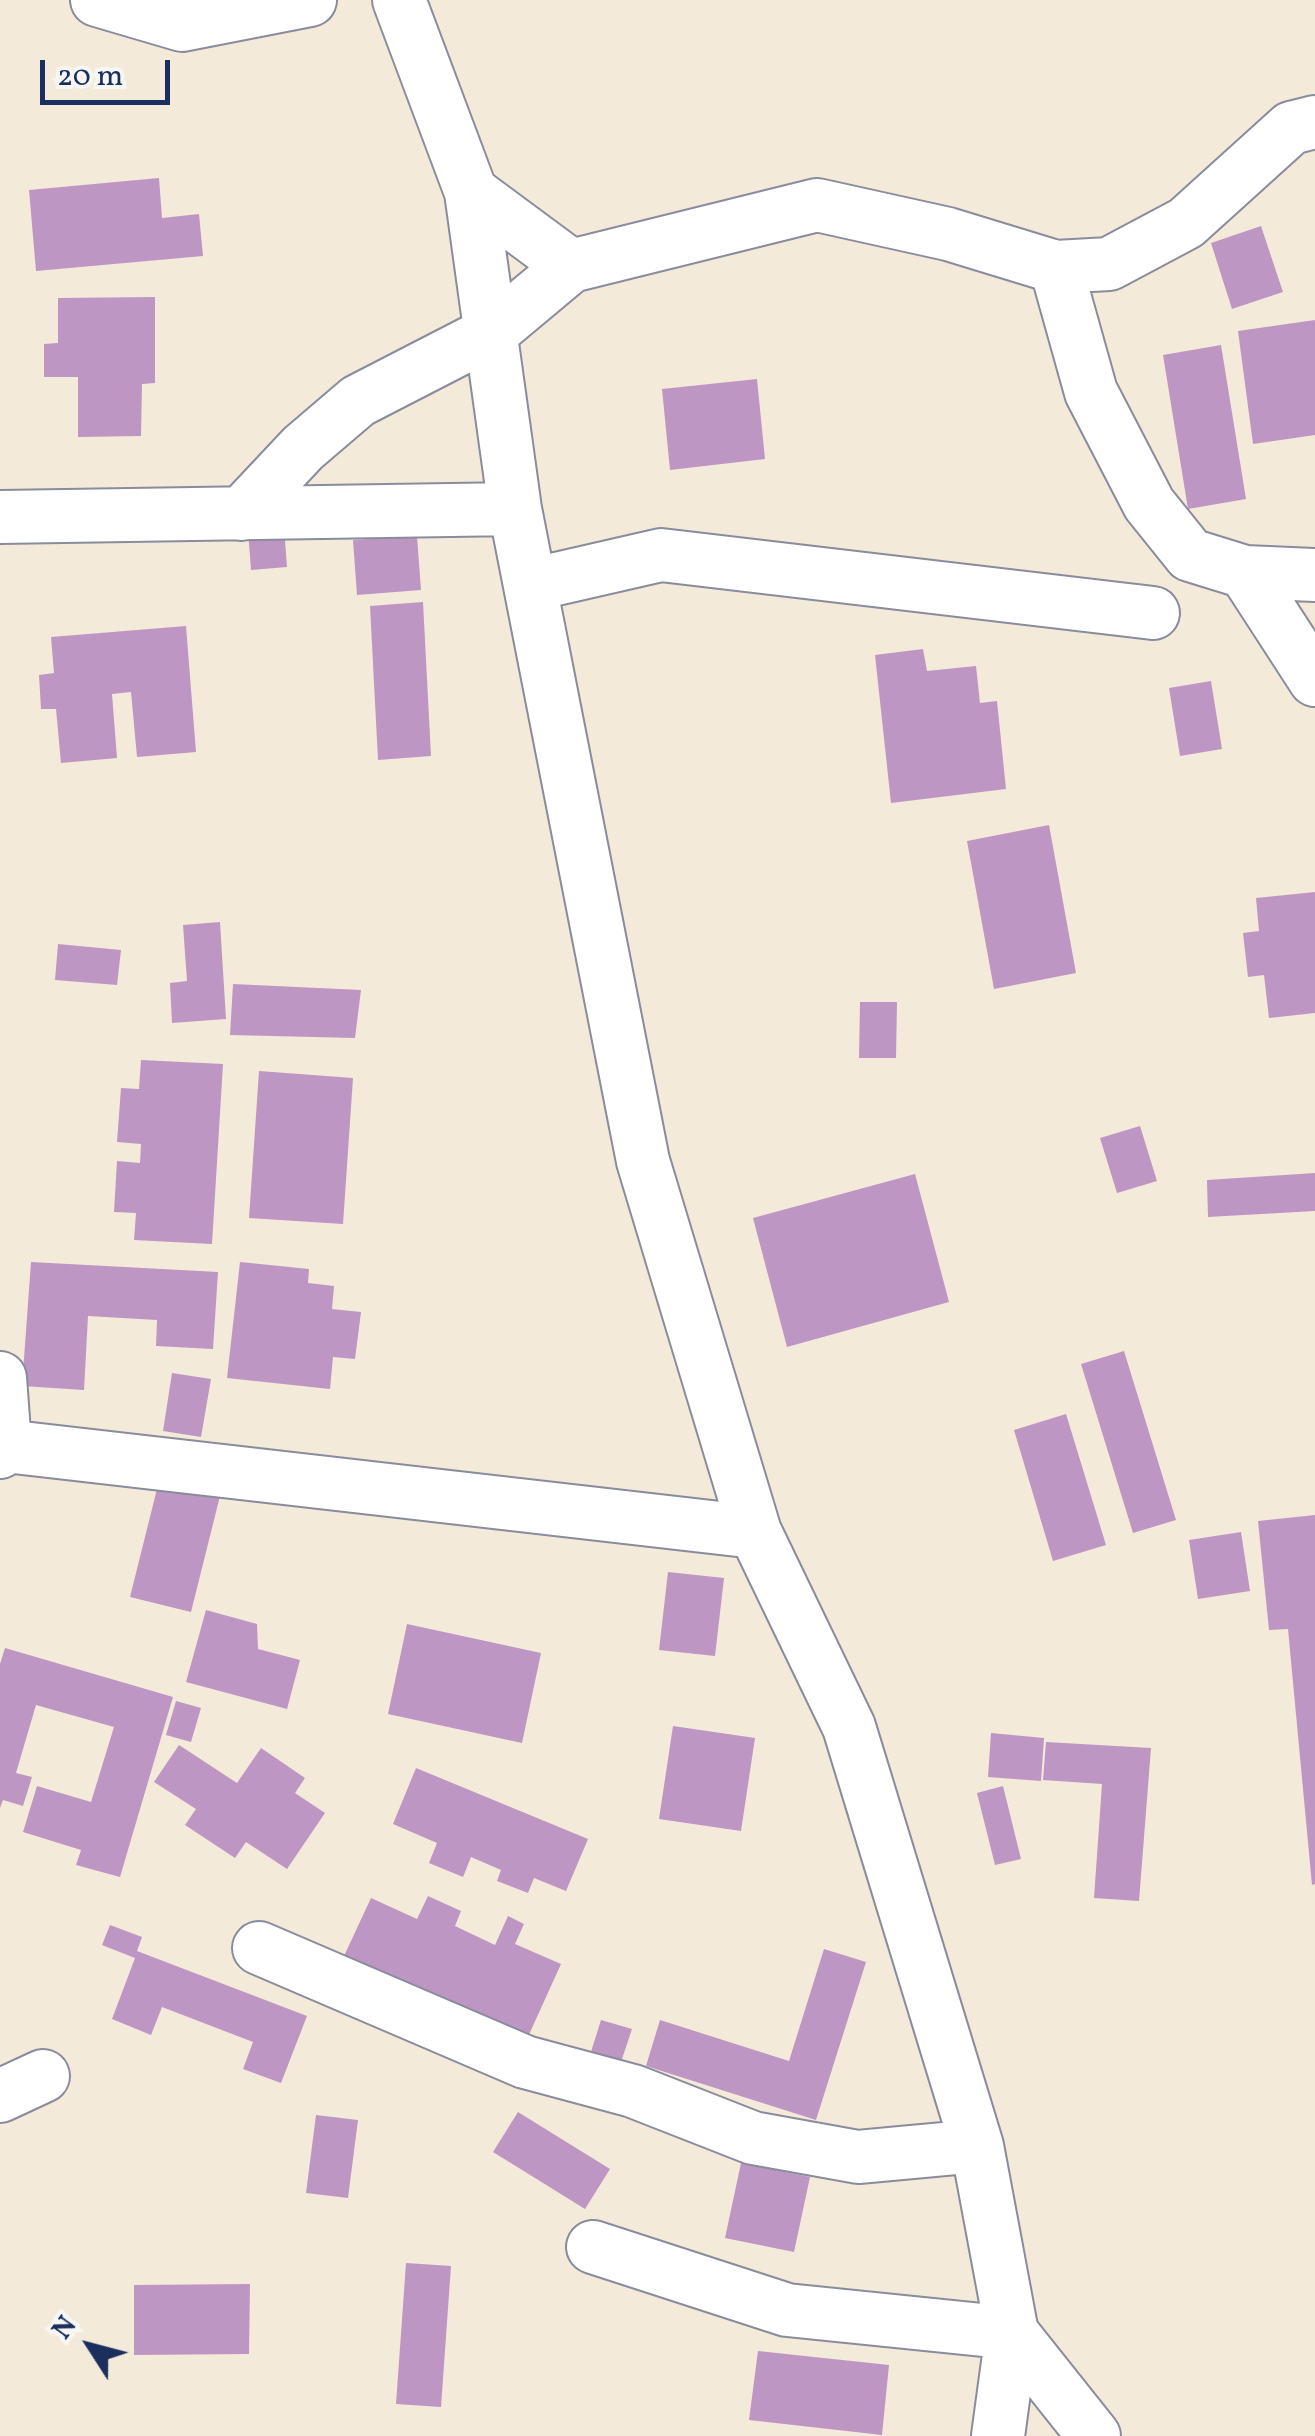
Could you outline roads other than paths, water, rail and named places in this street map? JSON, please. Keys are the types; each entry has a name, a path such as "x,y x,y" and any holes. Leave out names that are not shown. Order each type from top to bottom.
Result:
{"street":[{"path":"97,0 182,25 310,0"},
{"path":"398,0 471,192 515,509 643,1161 754,1532 849,1727 978,2146 1012,2333 998,2436"},
{"path":"242,514 303,448 358,402 492,332 570,266 818,204 948,234 1056,267 1110,264 1186,223 1291,128 1315,122"},
{"path":"471,192 570,266"},
{"path":"1056,267 1090,392 1149,504 1190,555 1213,566 1245,572 1315,576"},
{"path":"0,517 515,509"},
{"path":"530,585 661,555 1153,612"},
{"path":"1245,572 1315,680"},
{"path":"0,1378 3,1449 754,1532"},
{"path":"259,1948 525,2062 633,2092 753,2138 858,2157 978,2146"},
{"path":"593,2246 787,2310 1012,2333 1094,2436"}]}
